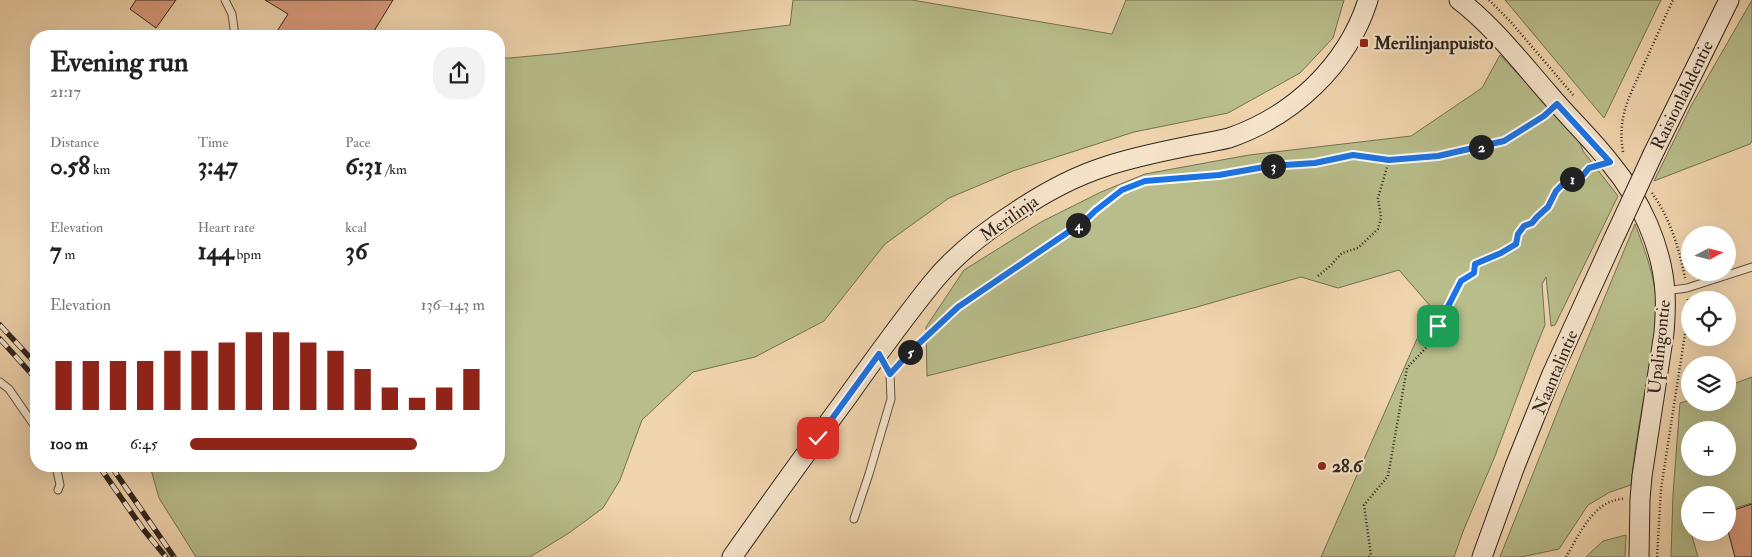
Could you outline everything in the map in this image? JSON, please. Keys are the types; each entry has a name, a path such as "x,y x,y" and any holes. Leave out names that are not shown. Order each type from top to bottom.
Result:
{"street":[{"name":"Merilinja","path":"732,557 879,354 934,282 952,262 993,227 1043,194 1104,167 1227,138 1263,124 1285,111 1332,67 1352,37 1368,0"},
{"name":"Upalingontie","path":"1459,0 1496,34 1557,104 1617,154 1633,196 1647,223 1659,258 1665,292 1664,333 1641,491 1639,557"},
{"name":"Raisionlahdentie","path":"1636,190 1729,0"},
{"path":"1698,61 1739,0"},
{"name":"Naantalintie","path":"1482,557 1515,466 1552,374 1636,190"}],"lane":[{"path":"225,0 232,14 234,30"},
{"path":"1665,292 1687,288 1752,267"},
{"path":"854,519 891,400 890,374 879,354"},
{"path":"0,382 8,389 30,420"},
{"path":"57,472 60,485 58,490"}],"path":[{"path":"1489,0 1510,21 1579,102"},
{"path":"890,374 913,349 958,307 1086,220 1122,190 1145,181 1219,175 1270,166 1315,163 1353,155 1389,160 1438,156 1504,141 1544,116 1557,104"},
{"path":"1369,557 1364,505 1388,476 1407,368 1436,337 1438,326 1461,281 1474,273 1475,264 1496,256 1516,244 1518,234 1524,226 1532,223 1548,207 1556,191 1561,186 1584,174 1589,168 1617,154"},
{"path":"1318,276 1342,253 1358,248 1378,230 1381,218 1378,198 1389,160"},
{"path":"1566,557 1592,516 1605,504 1615,499"},
{"path":"1657,557 1660,499"}],"green space":[{"path":"793,0 912,0 1112,34 1126,0 1344,0 1333,38 1300,73 1228,113 1134,132 1013,171 949,198 885,244 824,321 755,357 693,372 642,420 620,480 603,508 569,533 530,557 196,557 159,498 152,472 505,472 505,58 790,25"},
{"path":"1505,0 1661,0 1604,118"},
{"path":"1752,0 1752,141 1750,144 1654,181 1691,106"},
{"path":"1500,55 1578,138 1583,151 1618,196 1555,325 1551,326 1546,277 1542,284 1545,325 1454,557 1321,557 1431,307 1399,270 1338,288 1301,277 1197,307 927,376 926,327 964,270 1041,222 1101,192 1145,174 1249,155 1411,136 1482,88"},
{"path":"1635,224 1653,279 1657,302 1657,323 1637,436 1631,485 1610,492 1588,505 1559,549 1521,557 1500,557 1563,398"},
{"path":"1752,377 1752,503 1736,508 1736,486 1681,486 1681,541 1693,541 1698,557 1671,557 1673,494 1680,403 1681,411 1736,411 1736,383"},
{"path":"1626,535 1625,557 1586,557 1603,541"}],"building":[{"path":"136,0 176,0 156,28 130,9"},
{"path":"265,0 393,0 375,30 278,30 288,14"},
{"path":"1752,504 1752,557 1735,557 1731,541 1736,541 1736,509"}],"railway":[{"path":"0,325 30,358"},
{"path":"0,339 30,372"},
{"path":"103,472 143,529 166,557"},
{"path":"115,472 174,557"}],"place":[{"name":"Merilinjanpuisto","path":"1364,43"},
{"name":"28.6","path":"1322,466"}],"route":[{"path":"818,438 879,354 890,374 913,349 958,307 1086,220 1122,190 1145,181 1219,175 1270,166 1315,163 1353,155 1389,160 1438,156 1504,141 1544,116 1557,104 1610,162 1589,168 1584,174 1561,186 1551,199 1548,207 1532,223 1524,226 1518,234 1516,244 1501,253 1475,264 1474,273 1461,281 1438,326"}]}
